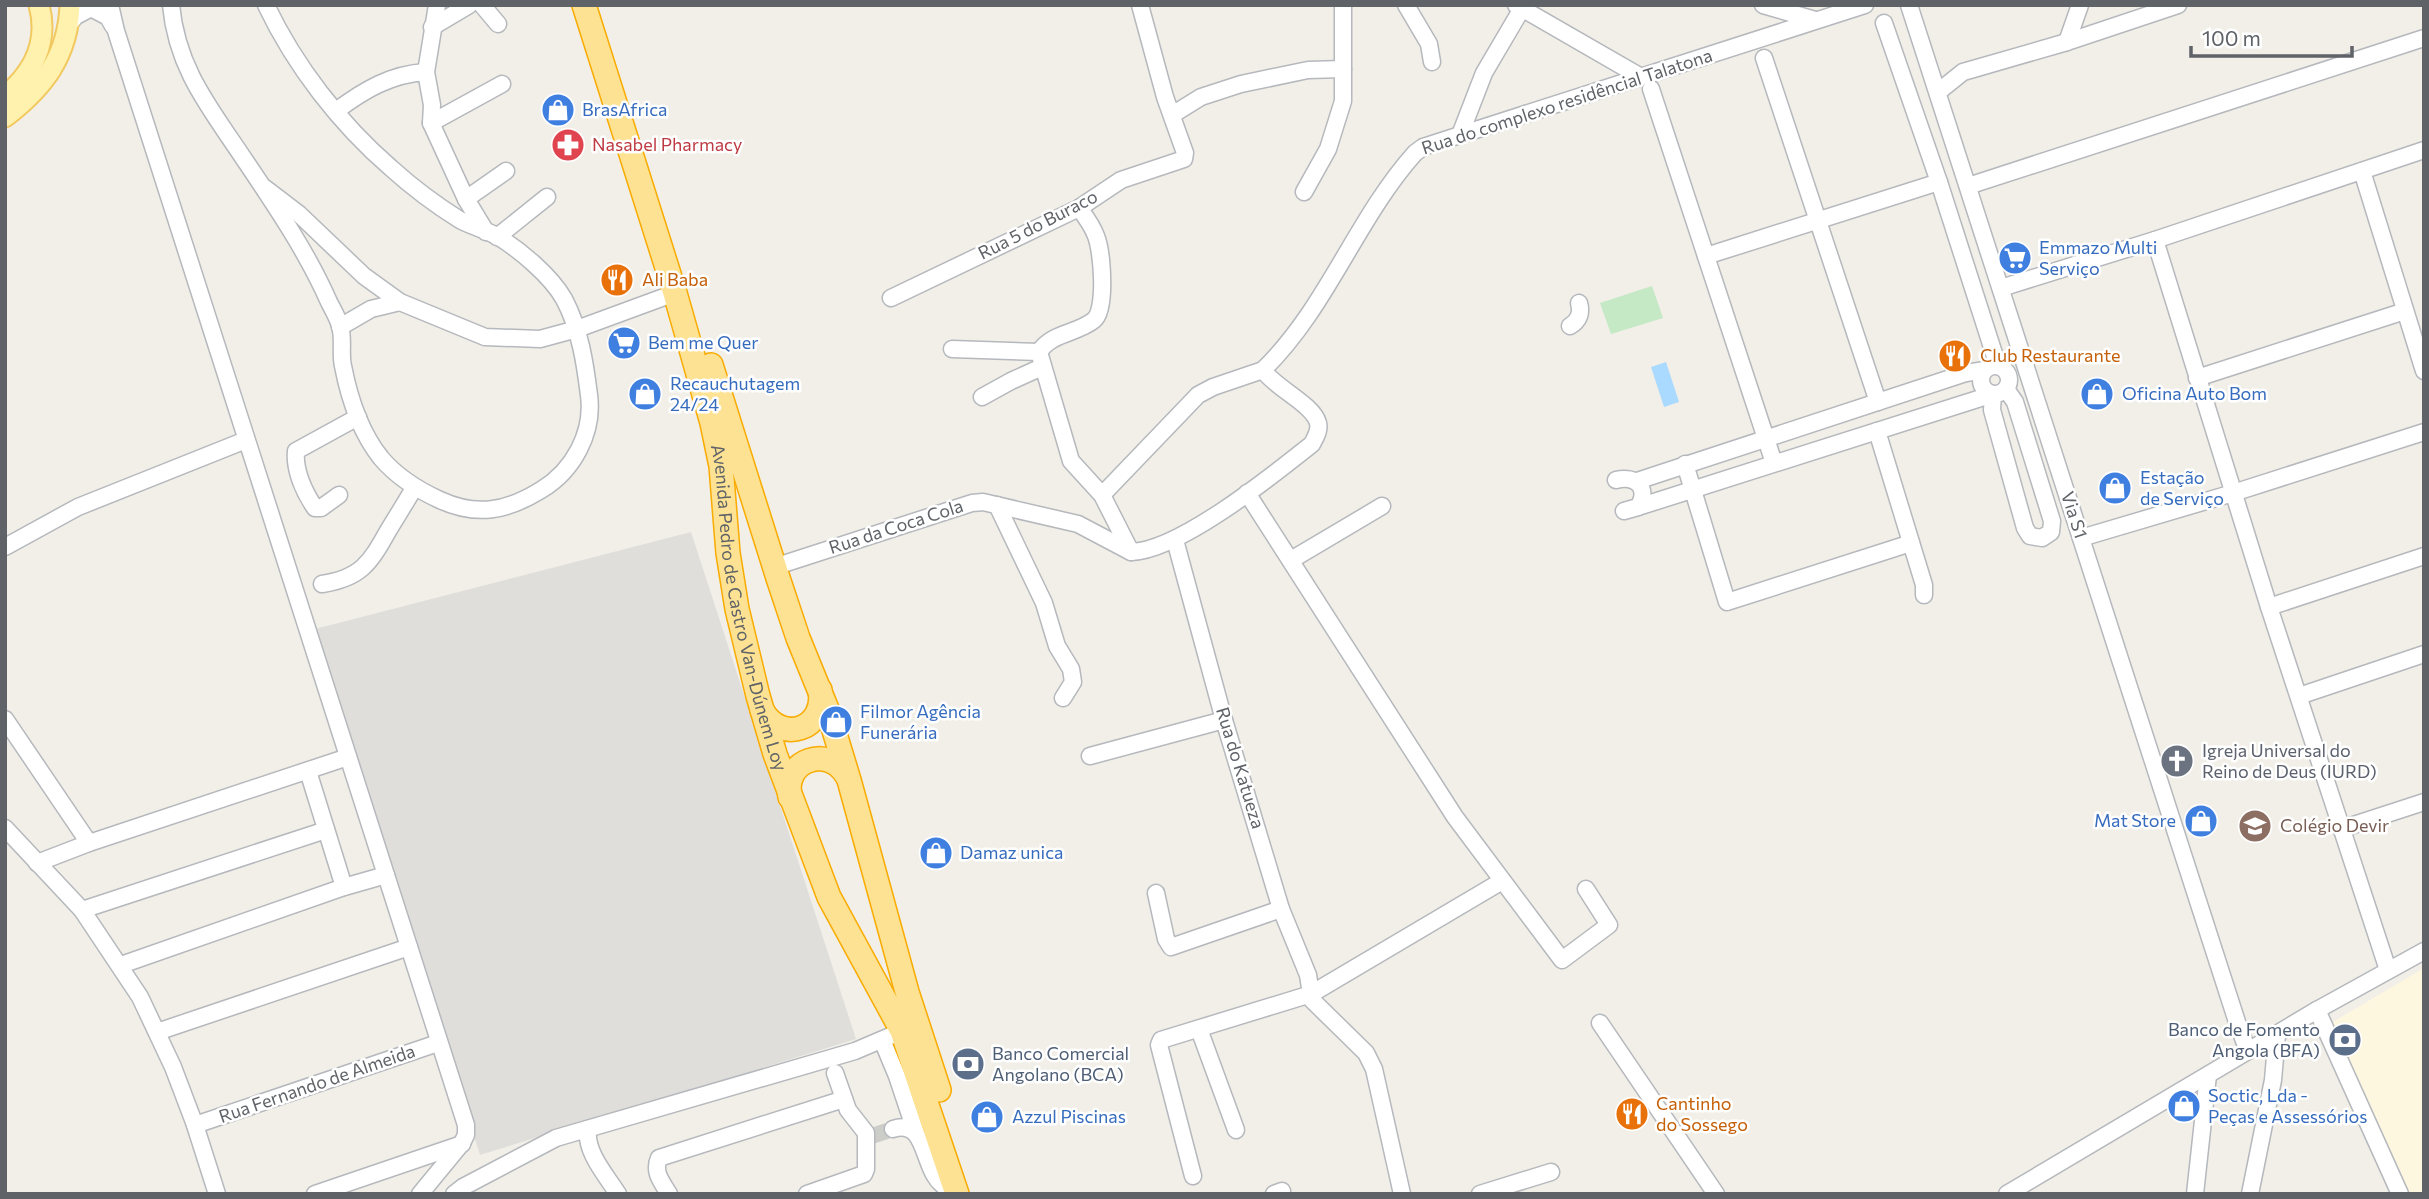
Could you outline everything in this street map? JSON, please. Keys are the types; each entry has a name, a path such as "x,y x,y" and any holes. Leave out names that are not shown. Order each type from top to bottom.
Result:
{"highway":[{"name":"Avenida Pedro de Castro Van-Dúnem Loy","path":"584,5 675,293 717,444 731,575 762,710 791,800 829,897 893,1011 896,1038 957,1194"},
{"name":"Avenida Pedro de Castro Van-Dúnem Loy","path":"598,5 774,567 798,638 820,690 849,780 906,992 970,1194"},
{"path":"762,710 776,726 791,730 801,728 817,715 822,700 820,690"},
{"path":"791,800 789,790 792,775 797,767 810,760 824,758 834,761 845,771 849,780"}],"main road":[{"path":"5,96 24,79 40,48 42,22 39,5"},
{"path":"5,117 34,93 51,73 60,54 69,15"}],"street":[{"path":"110,5 246,440 466,1125 466,1135 462,1143 420,1194"},
{"path":"171,5 173,30 194,86 317,273 341,327 343,365 358,417 381,457 414,488 459,509 490,510 520,503 547,486 578,453 588,433 591,409 577,329 564,298 545,273 492,234 463,221 431,200 399,175 336,111 299,66 266,5"},
{"path":"437,5 426,72 432,106 431,123 467,199 492,234"},
{"path":"432,27 469,5"},
{"path":"482,5 498,24"},
{"path":"1140,5 1172,115 1201,97 1241,85 1308,70 1343,69"},
{"path":"1406,5 1429,44 1432,62"},
{"path":"1763,5 1815,20"},
{"name":"Rua do complexo residêncial Talatona","path":"1263,370 1310,313 1372,207 1423,147 1646,83 1815,20 1865,5"},
{"name":"Via S1","path":"1909,5 2238,1025 2273,1080"},
{"path":"2067,42 2080,5"},
{"path":"1938,92 1963,72 2067,42 2178,5"},
{"path":"1304,191 1336,128 1343,101 1342,7"},
{"path":"1460,135 1484,73 1521,7 1646,83 1774,463"},
{"path":"69,15 76,16 91,8 108,17 116,31"},
{"path":"1884,23 1939,182 1991,368"},
{"path":"1968,186 2424,38"},
{"path":"1764,58 1878,402"},
{"path":"1930,68 1963,72"},
{"path":"336,111 376,83 426,72"},
{"path":"431,123 502,84"},
{"name":"Rua 5 do Buraco","path":"891,298 1079,208 1121,180 1176,163 1185,156 1172,115"},
{"path":"2001,288 2155,240 2424,150"},
{"path":"467,199 506,171"},
{"path":"2362,171 2424,371"},
{"path":"1706,256 1939,182"},
{"path":"262,186 293,208 364,276 400,302 485,337 540,340 675,293"},
{"path":"492,234 547,197"},
{"path":"1079,208 1096,236 1100,251 1101,290 1098,314 1094,320 1057,336 1044,345 1040,360 1071,461 1102,495 1131,552 1175,540 1247,493 1312,444 1318,424 1312,412 1274,383 1263,370 1198,395 1102,495"},
{"path":"2155,240 2269,607 2388,970"},
{"path":"341,327 370,309 400,302"},
{"path":"1570,326 1578,319 1581,308 1579,303"},
{"path":"2197,378 2405,311"},
{"path":"952,349 1040,360"},
{"path":"982,397 1040,360"},
{"path":"1991,368 1981,380 1982,385 1995,396 2015,402 2052,521 2052,530 2047,536 2037,538 2028,533 1995,396"},
{"path":"1616,480 1627,478 1637,481 1966,373 1991,368 2005,370 2009,377 1995,396 1981,398 1631,509 1643,498 1637,481"},
{"path":"339,495 321,508 315,508 295,463 296,450 358,417"},
{"path":"1877,431 1924,585 1924,595"},
{"path":"2081,538 2424,432"},
{"path":"5,547 78,506 246,440"},
{"path":"1685,464 1727,601 1911,543"},
{"path":"322,584 351,577 375,556 414,488"},
{"path":"1247,493 1455,817 1562,960 1609,925 1586,889"},
{"name":"Rua da Coca Cola","path":"774,567 972,503 997,505 1078,524 1131,552"},
{"path":"997,505 1044,603 1057,646 1071,669 1073,682 1063,698"},
{"path":"1291,560 1382,506"},
{"name":"Rua do Katueza","path":"1175,540 1224,720 1281,909 1308,975 1312,1000 1366,1053 1374,1069 1402,1194"},
{"path":"2269,607 2424,556"},
{"path":"2299,696 2424,654"},
{"path":"5,719 89,844"},
{"path":"1090,756 1224,720"},
{"path":"37,863 348,757"},
{"path":"308,771 344,887"},
{"path":"2341,829 2424,802"},
{"path":"5,828 82,910 121,965 157,1032 195,1125 217,1194"},
{"path":"82,910 326,830"},
{"path":"121,965 344,887 386,875"},
{"path":"1193,1176 1159,1045 1161,1040 1311,994 1502,881"},
{"path":"1156,893 1166,939 1171,947 1281,909"},
{"path":"157,1032 409,947"},
{"path":"2007,1194 2316,1010 2424,951"},
{"path":"2316,1010 2400,1194"},
{"path":"1600,1023 1716,1194"},
{"path":"1199,1029 1236,1130"},
{"path":"2250,1194 2273,1080 2277,1034"},
{"path":"896,1038 902,1063 905,1100 904,1113 891,1124 906,1126 916,1133"},
{"path":"896,1038 905,1100 916,1133 937,1179 957,1194"},
{"path":"454,1194 463,1186 546,1143 896,1038"},
{"name":"Rua Fernando de Almeida","path":"195,1125 439,1043"},
{"path":"807,1194 864,1174 868,1132 852,1117 835,1073"},
{"path":"2195,1194 2208,1074"},
{"path":"668,1194 658,1177 656,1166 659,1158 844,1099"},
{"path":"588,1129 589,1147 618,1194"},
{"path":"315,1194 462,1143"},
{"path":"424,1157 434,1178"},
{"path":"1480,1194 1551,1172"}],"shaded area":[{"path":"691,532 856,1039 480,1155 315,629"},
{"path":"2424,968 2424,1194 2408,1194 2328,1025"}],"green space":[{"path":"1652,286 1663,318 1611,334 1600,303"}],"water":[{"path":"1666,362 1679,402 1664,407 1651,367"}],"tunnel":[{"path":"872,1136 893,1129"}],"place":[{"name":"BrasAfrica","path":"558,110"},
{"name":"Nasabel Pharmacy","path":"568,145"},
{"name":"Emmazo Multi Serviço","path":"2015,258"},
{"name":"Ali Baba","path":"617,280"},
{"name":"Bem me Quer","path":"624,343"},
{"name":"Club Restaurante","path":"1955,356"},
{"name":"Recauchutagem 24/24","path":"645,394"},
{"name":"Oficina Auto Bom","path":"2097,394"},
{"name":"Estação de Serviço","path":"2115,488"},
{"name":"Filmor Agência Funerária","path":"836,722"},
{"name":"Igreja Universal do Reino de Deus (IURD)","path":"2177,761"},
{"name":"Mat Store","path":"2201,821"},
{"name":"Colégio Devir","path":"2255,826"},
{"name":"Damaz unica","path":"936,853"},
{"name":"Banco de Fomento Angola (BFA)","path":"2345,1040"},
{"name":"Banco Comercial Angolano (BCA)","path":"968,1064"},
{"name":"Soctic, Lda - Peças e Assessórios","path":"2184,1106"},
{"name":"Cantinho do Sossego","path":"1632,1114"},
{"name":"Azzul Piscinas","path":"987,1117"}]}
